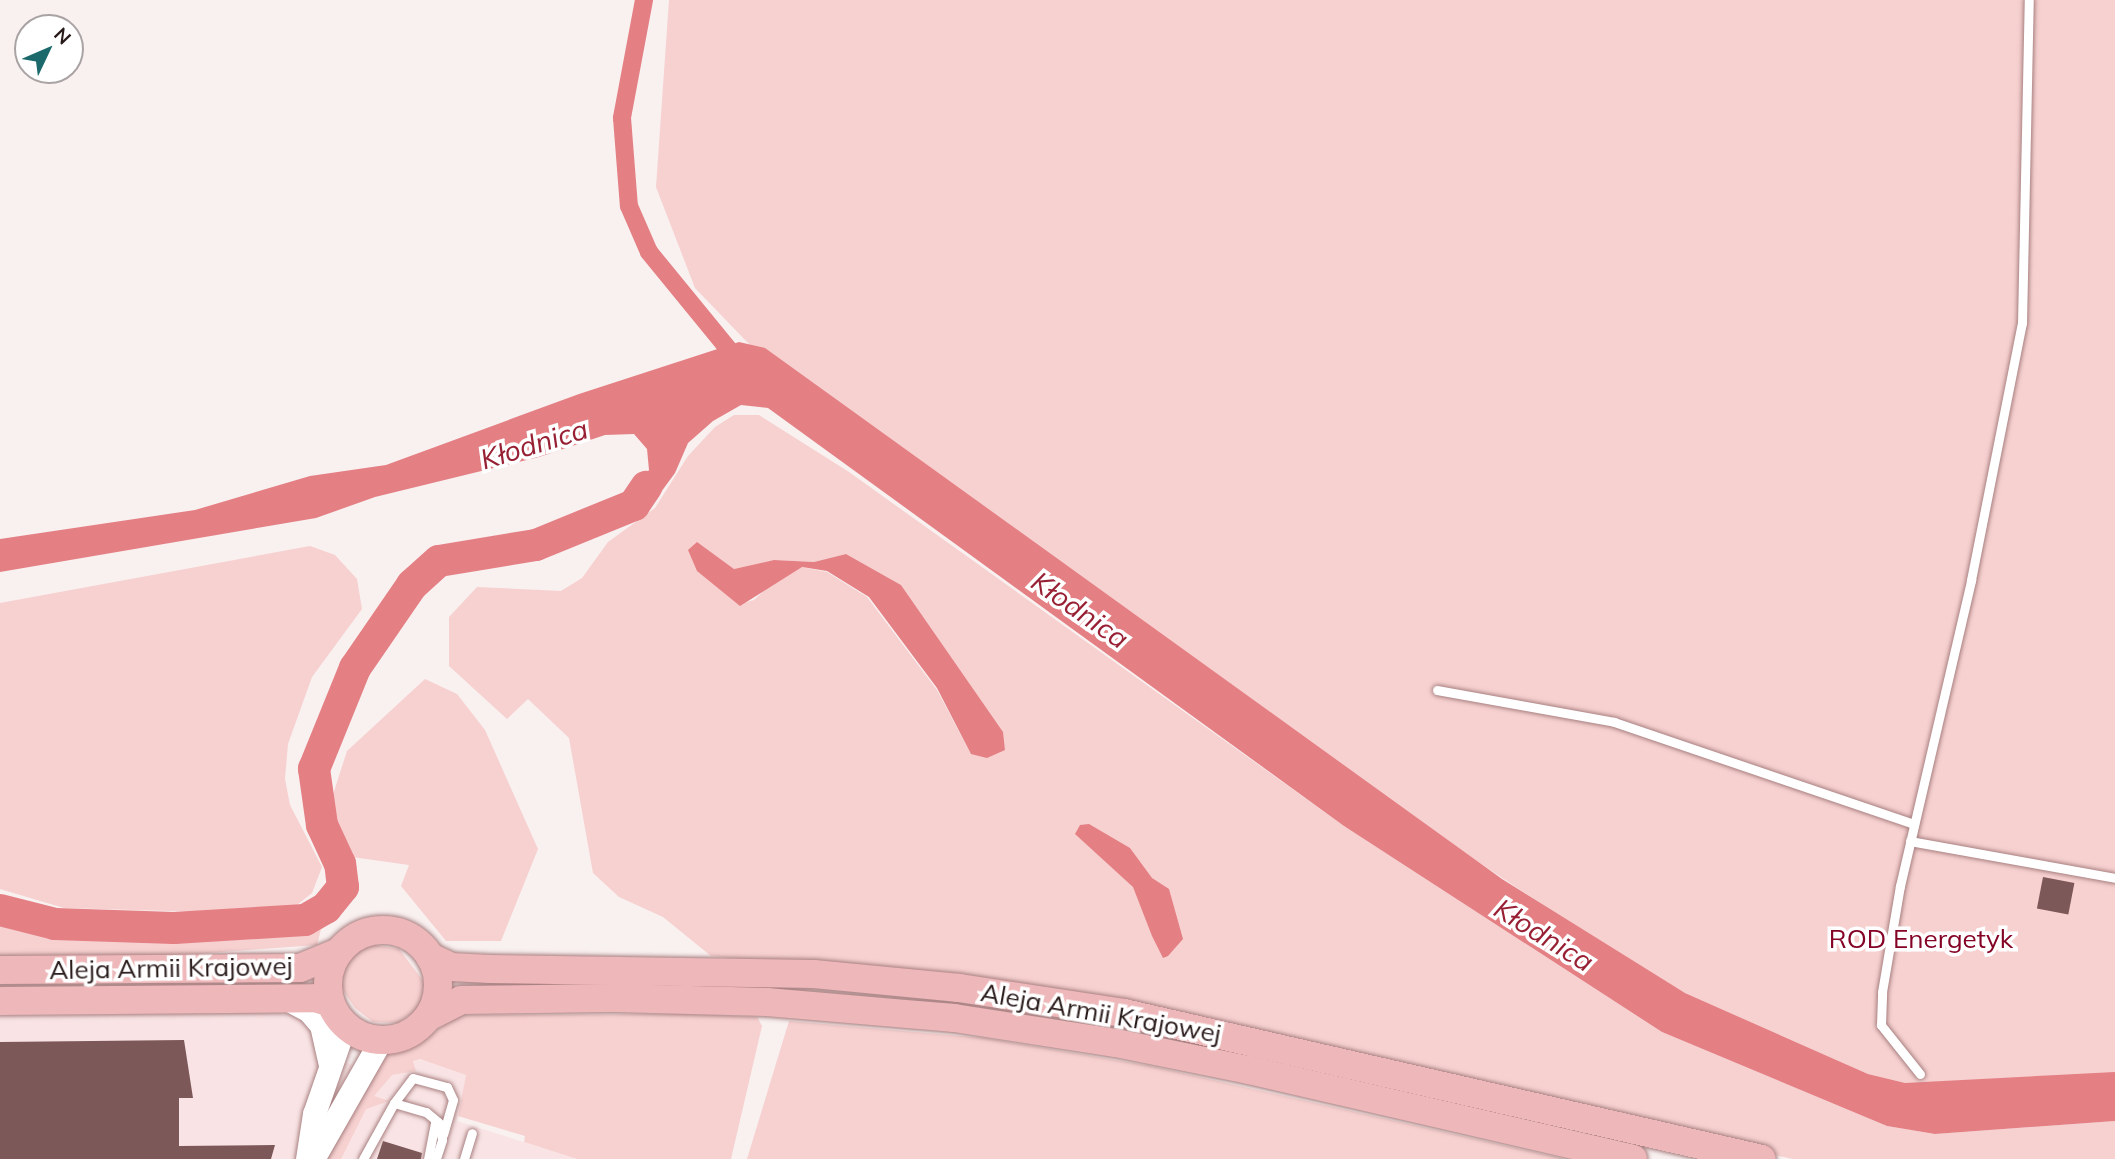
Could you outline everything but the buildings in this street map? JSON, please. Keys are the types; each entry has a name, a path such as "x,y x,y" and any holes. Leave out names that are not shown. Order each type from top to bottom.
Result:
{"main road":[{"path":"386,930 411,938 430,957 438,993 428,1017 407,1035 381,1040 338,1014 328,976 339,952 359,935 386,930"},
{"name":"Aleja Armii Krajowej","path":"0,970 300,968 339,952"},
{"name":"Aleja Armii Krajowej","path":"430,957 451,967 814,974 986,992 1258,1040 1762,1159"},
{"name":"Aleja Armii Krajowej","path":"0,1001 315,998 338,1014"},
{"name":"Aleja Armii Krajowej","path":"428,1017 461,1000 613,998 767,1002 954,1018 1116,1043 1249,1070 1633,1159"}],"street":[{"path":"287,999 308,1010 321,1025 330,1048 330,1068"},
{"path":"307,1159 314,1114 330,1068 338,1014"},
{"path":"313,1159 381,1040"}],"lane":[{"path":"1920,1074 1881,1025 1882,992 1910,841 1971,580 2022,323 2029,0"},
{"path":"1437,690 1614,722 1914,824"},
{"path":"1910,841 2115,878"},
{"path":"363,1159 394,1103 413,1078 447,1087 453,1100 436,1159"},
{"path":"394,1103 434,1118 442,1140"},
{"path":"428,1159 436,1131 434,1118"},
{"path":"464,1159 472,1133"}],"shaded area":[{"path":"251,1013 292,1015 307,1021 324,1057 392,1075 416,1071 413,1061 420,1059 466,1075 457,1121 577,1159 0,1159 0,1016"}],"green space":[{"name":"ROD Energetyk","path":"669,0 2115,0 2115,1077 1936,1091 1868,1074 1685,993 1614,952 1442,838 748,343 695,288 656,187"},
{"path":"734,415 759,415 849,472 1344,826 1662,1032 1887,1126 1935,1134 2115,1121 2115,1159 1793,1159 950,978 711,956 663,917 619,897 593,873 569,738 528,699 507,719 449,666 449,617 477,587 561,591 582,578 608,542 655,508 688,456 715,427","holes":["697,543 734,569 774,560 814,562 846,554 901,585 1002,732 1005,750 971,754 937,690 867,597 827,572 801,567 779,577 754,600 740,604"]},
{"path":"310,546 335,555 357,579 362,609 312,677 288,744 285,779 290,805 322,867 312,893 292,909 240,913 64,908 0,889 0,603"},
{"path":"425,679 457,694 485,730 538,849 501,941 446,941 401,886 409,865 352,857 330,804 347,751"},
{"path":"0,921 47,936 321,929 317,945 96,961 0,961"},
{"path":"369,944 399,949 424,982 421,1007 398,1023 373,1022 355,1008 341,987 344,959"},
{"path":"687,1014 757,1017 762,1026 731,1159 577,1159 524,1142 525,1136 458,1116 466,1075 420,1059 413,1061 416,1071 392,1075 374,1096 389,1101 366,1109 341,1159 327,1159 385,1055 420,1043 457,1015"},
{"path":"789,1021 984,1038 1151,1066 1565,1159 747,1159"}],"water":[{"name":"Kłodnica","path":"739,342 765,348 1502,879 1685,993 1868,1074 1905,1083 2115,1072 2115,1121 1935,1134 1887,1126 1662,1032 1344,826 768,408 741,405 713,421 688,443 675,473 653,503 621,521 610,504 634,491 649,470 647,449 634,434 605,435 539,457 375,497 316,518 0,572 0,539 195,510 310,476 386,465 579,394"},
{"path":"697,542 734,569 774,560 814,562 846,554 901,585 1003,732 1005,750 987,758 971,754 937,688 869,597 827,571 802,567 740,606 697,571 688,550"},
{"path":"1089,824 1130,848 1152,878 1169,889 1183,939 1168,956 1163,958 1133,887 1075,834 1080,825"}],"waterway":[{"path":"644,0 622,118 629,206 649,252 740,363"},
{"path":"0,910 55,924 174,928 305,920 326,908 343,887 340,864 322,825 314,769 355,668 412,585 439,561 536,545 634,505 646,487"}]}
